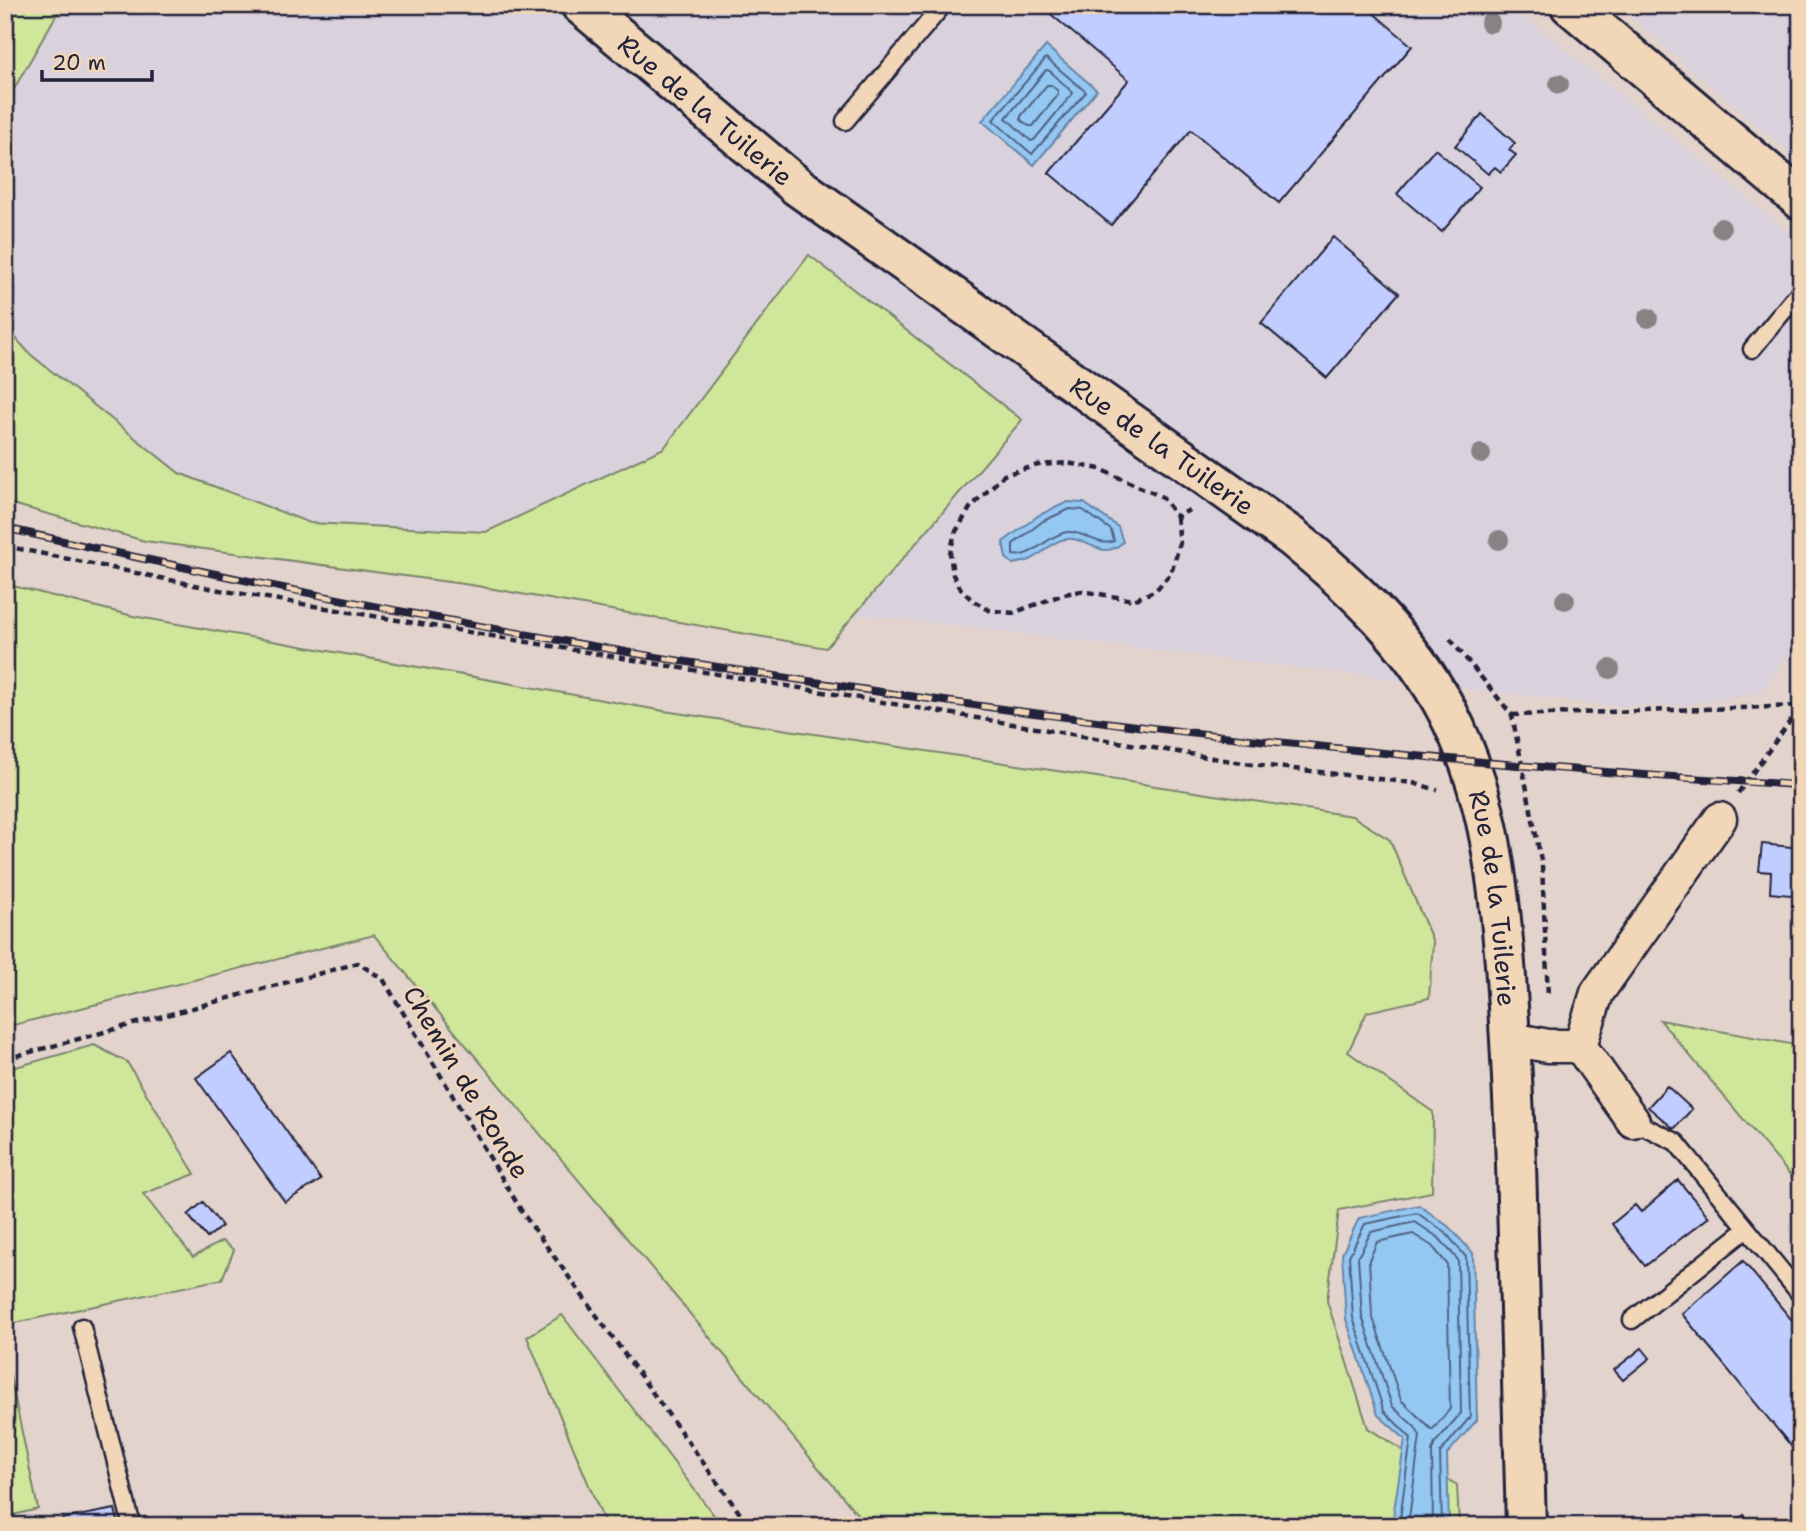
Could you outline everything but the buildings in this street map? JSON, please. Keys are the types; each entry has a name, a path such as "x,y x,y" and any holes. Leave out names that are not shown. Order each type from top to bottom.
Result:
{"street":[{"name":"Rue de la Tuilerie","path":"581,5 797,186 1292,537 1367,602 1399,640 1447,711 1469,760 1483,803 1499,891 1512,1039 1527,1526"},
{"path":"1570,5 1801,200"},
{"path":"1633,1121 1580,1046 1597,993 1720,820"},
{"name":"Rue de la Tuilerie","path":"1512,1039 1548,1046 1580,1046"}],"lane":[{"path":"845,121 943,5"},
{"path":"1752,349 1801,289"},
{"path":"1633,1121 1676,1142 1801,1295"},
{"path":"1632,1320 1747,1229"},
{"path":"82,1327 132,1526"}],"path":[{"path":"1067,463 1101,468 1162,497 1177,517 1180,543 1171,573 1156,590 1134,600 1082,591 1064,594 1013,612 989,610 972,600 961,589 953,575 950,553 955,533 970,508 1004,475 1038,466 1067,463"},
{"path":"1177,517 1222,488"},
{"path":"5,546 214,589 1243,763 1413,783 1483,803"},
{"path":"1512,715 1801,706"},
{"path":"1720,820 1801,706"},
{"name":"Chemin de Ronde","path":"5,1059 358,963 383,979 524,1215 749,1526"}],"shaded area":[{"path":"5,5 1511,5 1779,224 1801,246 1801,636 1760,693 1685,705 1610,706 212,533 5,332"},
{"path":"1616,5 1801,5 1801,163"}],"green space":[{"path":"5,5 62,5 11,94 5,92"},
{"path":"809,255 1022,420 826,648 471,585 145,541 5,502 5,326 30,354 179,473 310,523 486,532 664,448"},
{"path":"5,584 133,616 664,711 1352,816 1390,840 1433,942 1429,998 1367,1012 1348,1052 1433,1112 1432,1192 1339,1210 1327,1301 1368,1428 1457,1485 1459,1526 867,1526 374,935 5,1027"},
{"path":"1660,1020 1801,1046 1801,1188"},
{"path":"94,1045 127,1062 195,1174 143,1194 193,1257 222,1241 234,1250 222,1279 5,1325 5,1070"},
{"path":"562,1315 722,1526 606,1526 527,1337"},
{"path":"10,1375 38,1509 5,1517 5,1376"}],"water":[{"path":"1046,46 1097,90 1034,165 982,121"},
{"path":"1068,502 1084,503 1118,527 1123,542 1110,550 1104,550 1067,539 1055,543 1028,561 1013,564 1006,558 1003,542 1039,515"},
{"path":"1419,1205 1449,1227 1473,1253 1477,1420 1447,1454 1449,1526 1394,1526 1392,1523 1405,1439 1378,1415 1346,1319 1342,1254 1359,1218"}],"railway":[{"path":"5,528 449,620 673,660 897,694 1123,724 1348,749 1575,770 1801,785"}]}
